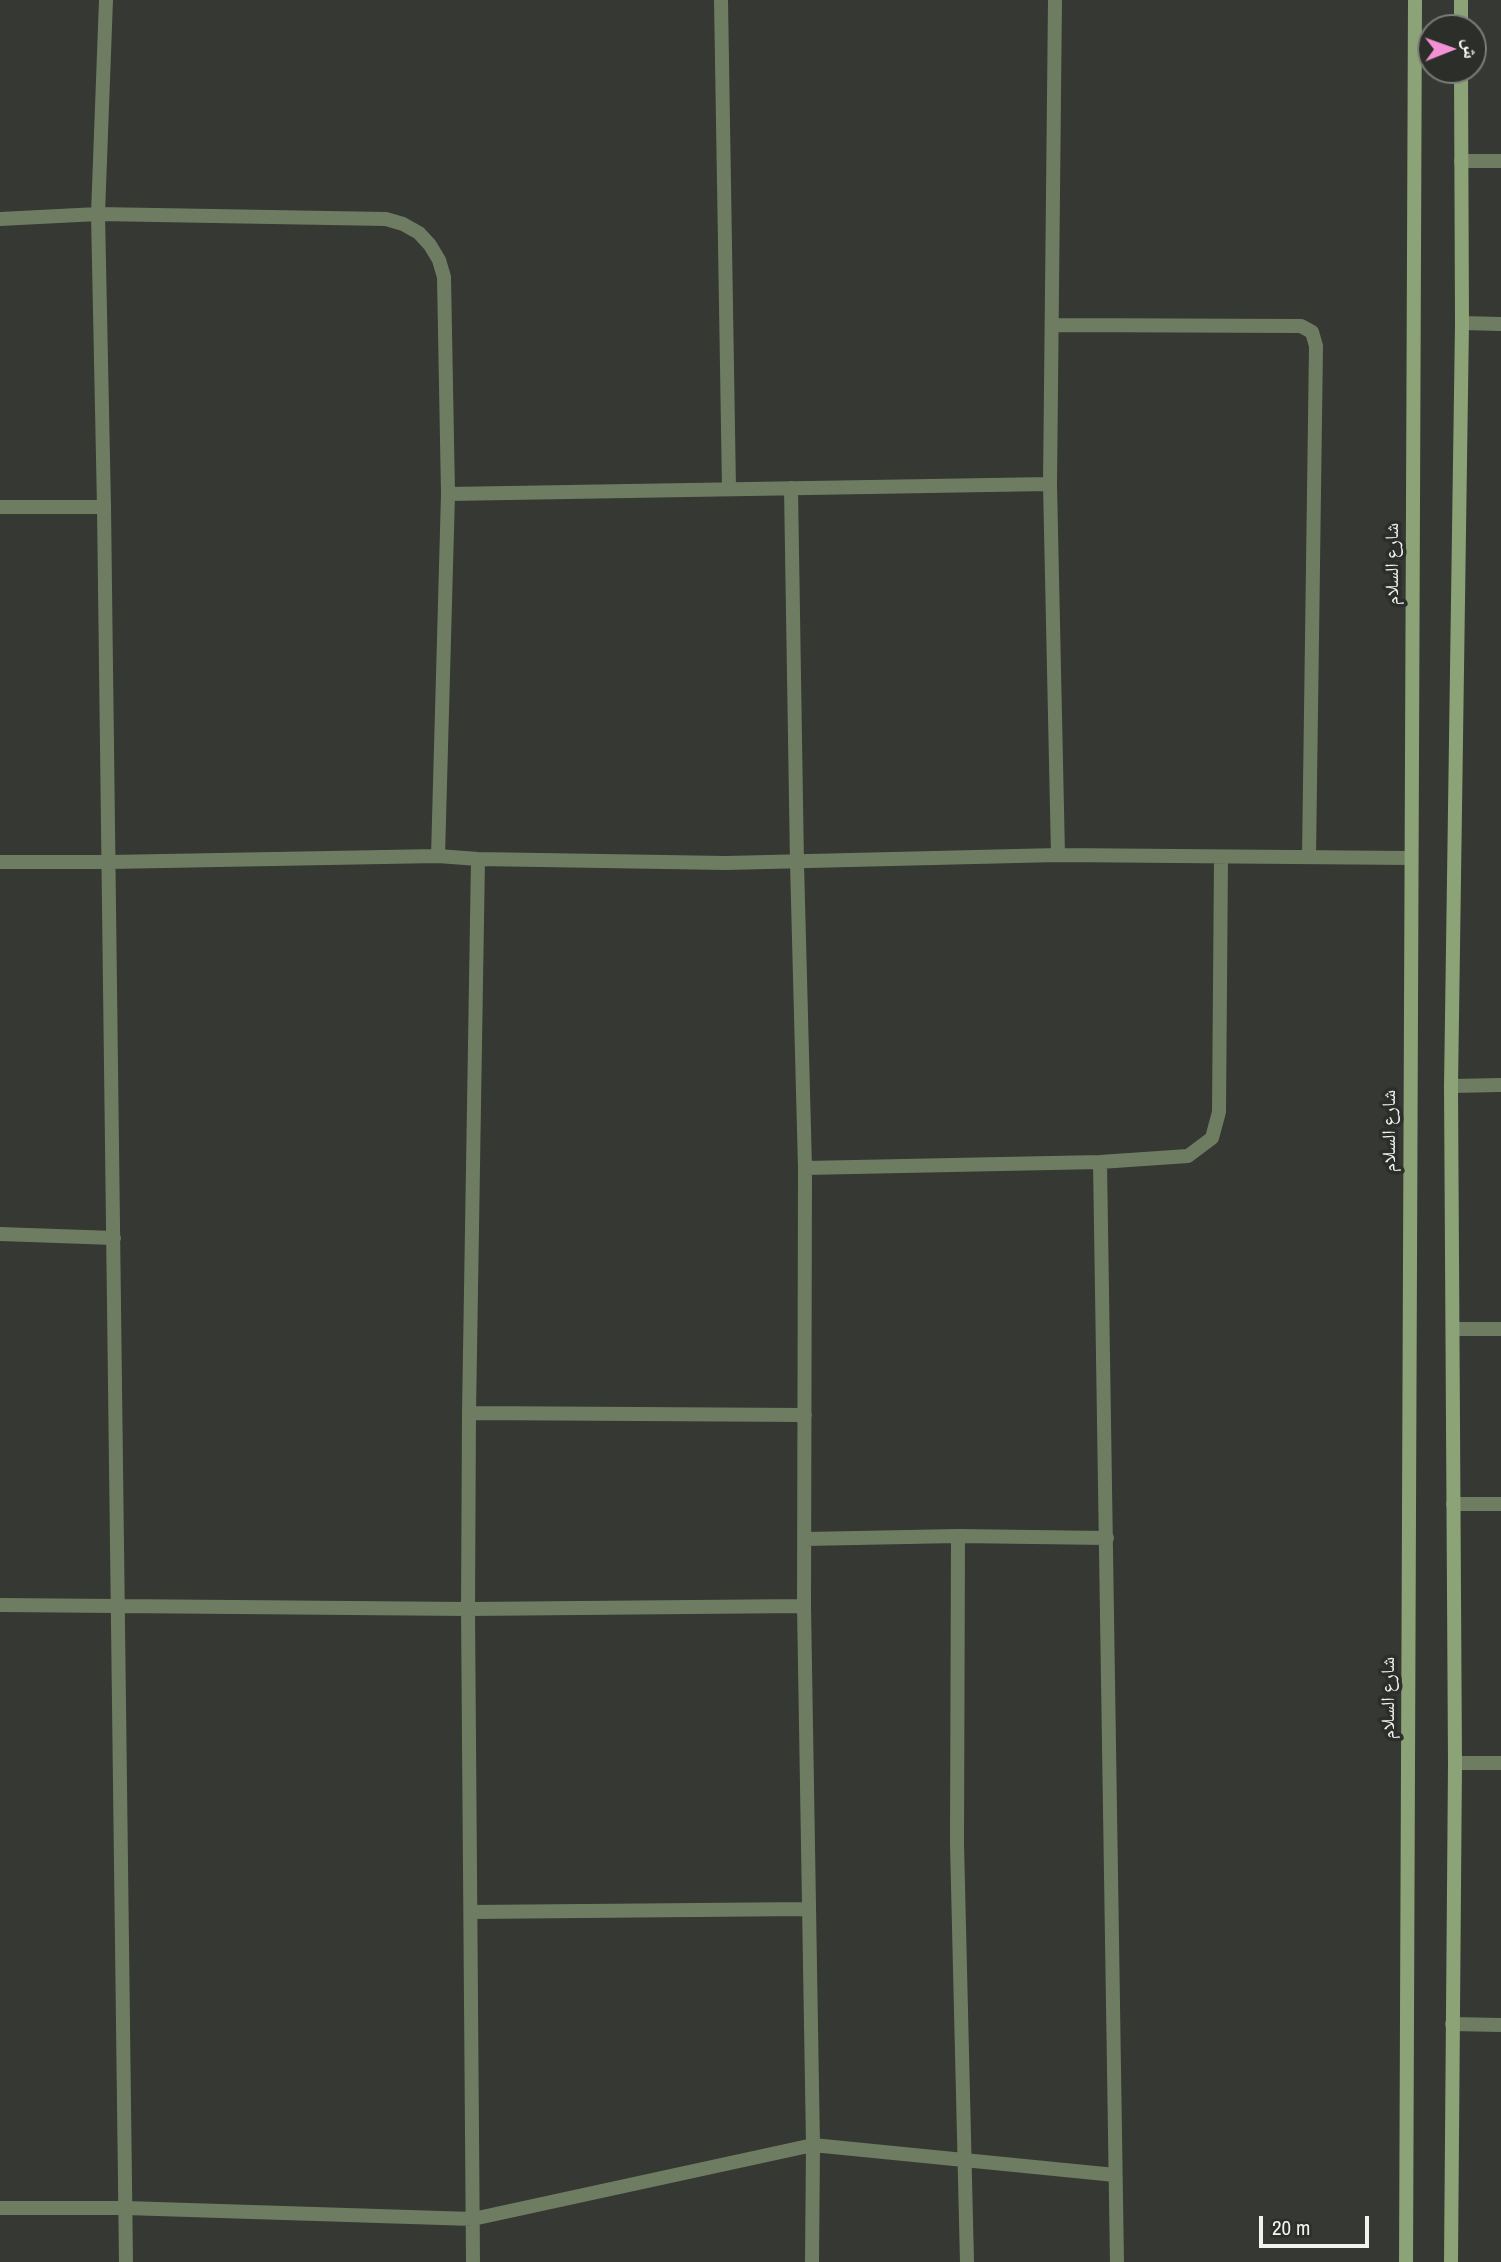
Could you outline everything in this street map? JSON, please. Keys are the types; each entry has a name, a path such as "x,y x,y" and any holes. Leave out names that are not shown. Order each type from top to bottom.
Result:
{"main road":[{"name":"شارع السلام","path":"1406,2262 1415,0"},
{"path":"1451,2262 1455,1763 1451,1086 1462,323 1461,84"}],"street":[{"path":"106,0 98,214 109,862 126,2262"},
{"path":"721,0 729,489"},
{"path":"1055,0 1050,484 1058,855"},
{"path":"1461,161 1501,160"},
{"path":"0,219 98,214 386,219 403,224 418,233 430,245 439,260 444,277 448,494 438,856"},
{"path":"1462,323 1501,324"},
{"path":"1052,325 1301,326 1312,331 1316,346 1309,857"},
{"path":"448,494 1050,484"},
{"path":"792,488 804,1168 804,1606 813,2145 812,2262"},
{"path":"0,507 104,507"},
{"path":"0,862 438,856 478,859 797,863 1058,855 1410,858"},
{"path":"804,1168 1100,1162 1188,1156 1212,1138 1219,1112 1221,857"},
{"path":"473,2262 468,1413 478,859"},
{"path":"1451,1086 1501,1085"},
{"path":"1100,1162 1117,2262"},
{"path":"0,1234 114,1238"},
{"path":"1453,1329 1501,1329"},
{"path":"468,1413 805,1415"},
{"path":"1453,1504 1501,1504"},
{"path":"805,1539 958,1536 1107,1538"},
{"path":"958,1536 957,1843 967,2262"},
{"path":"0,1605 468,1609 804,1606"},
{"path":"1455,1763 1501,1763"},
{"path":"471,1912 808,1909"},
{"path":"1452,2024 1501,2025"},
{"path":"0,2208 126,2208 473,2219 813,2145 1115,2175"}]}
